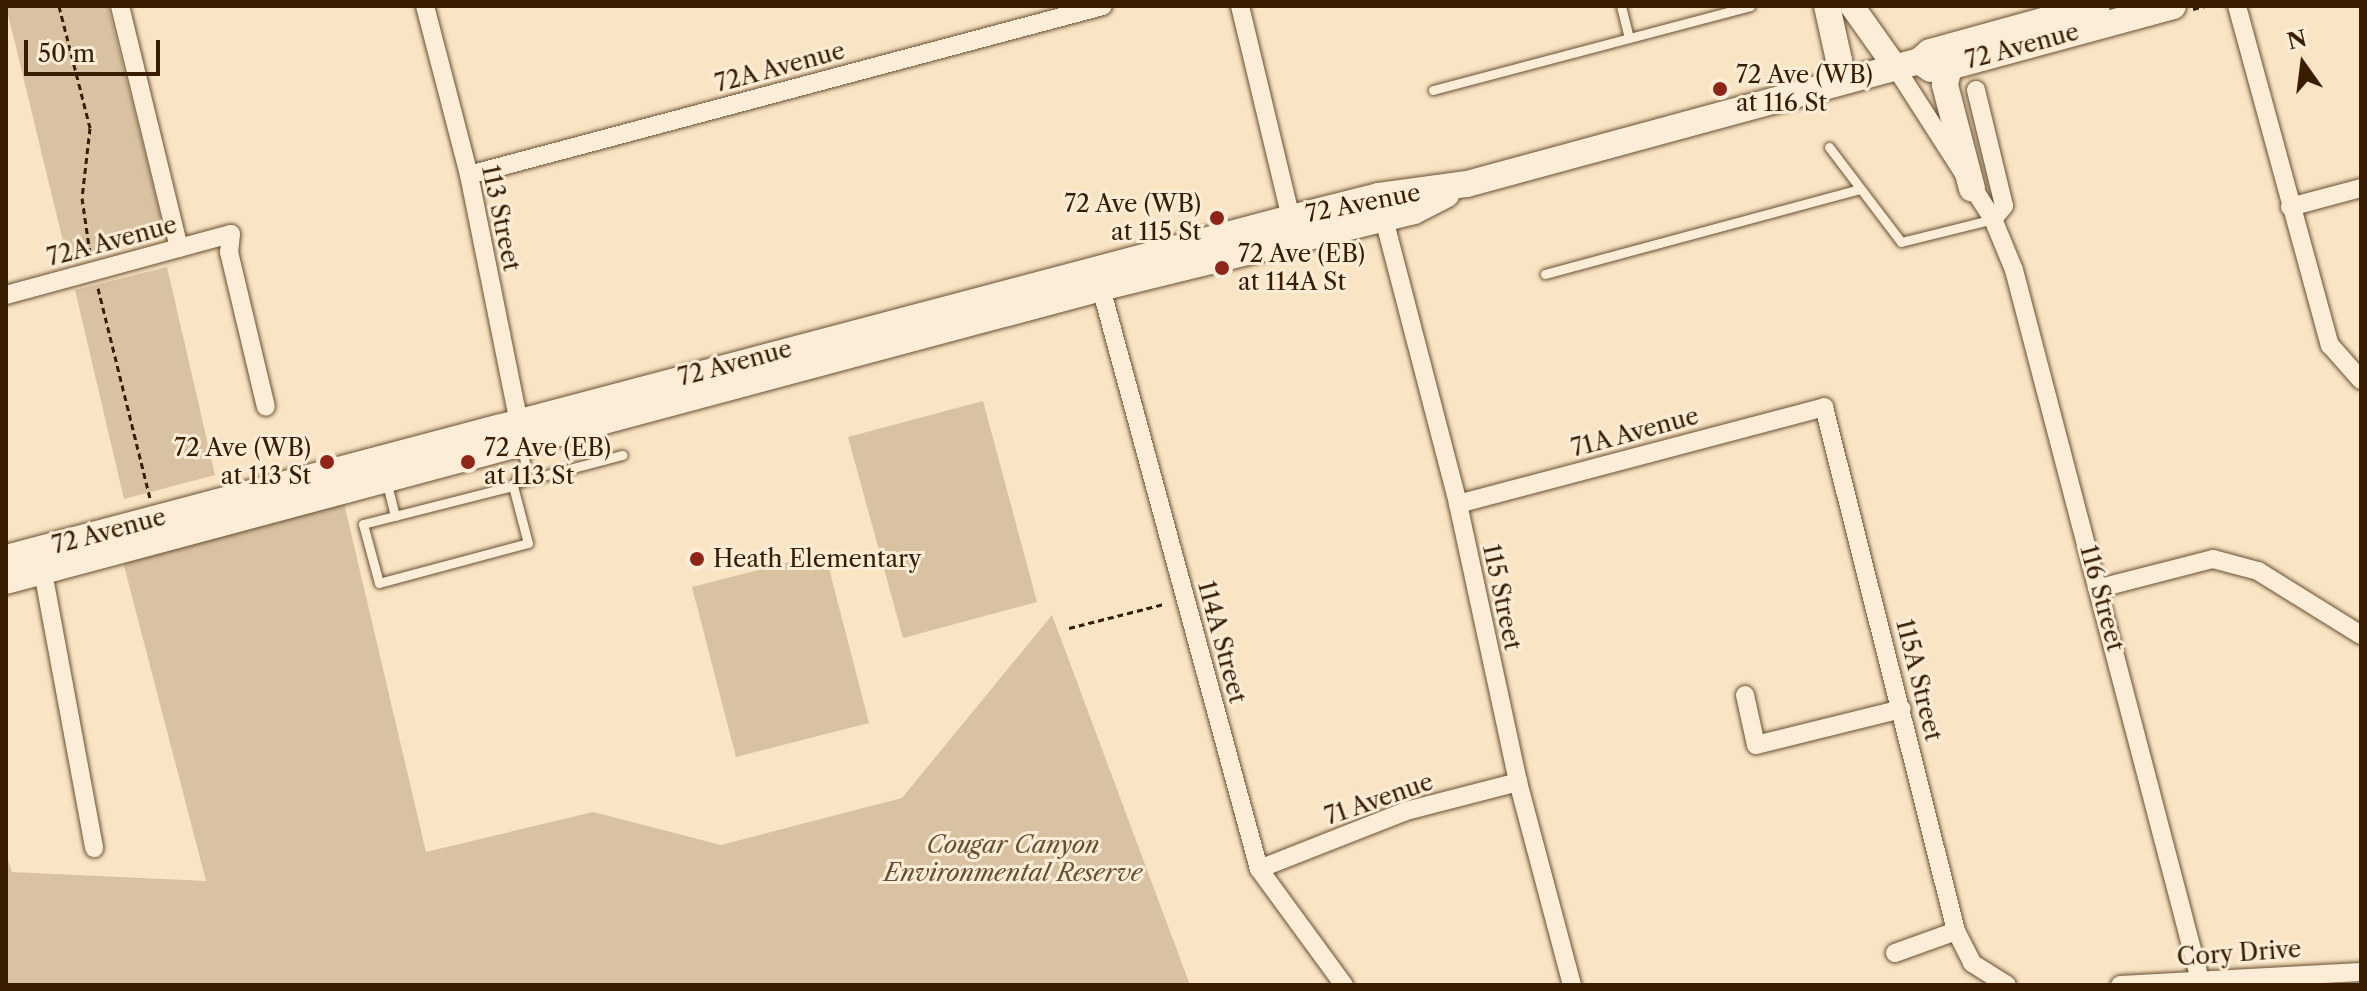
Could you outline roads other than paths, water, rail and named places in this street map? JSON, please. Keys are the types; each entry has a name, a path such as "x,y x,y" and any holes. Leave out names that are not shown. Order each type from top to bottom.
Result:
{"main road":[{"path":"1827,6 1839,60 1832,84"},
{"name":"72 Avenue","path":"6,581 386,477 520,431 1291,218 1379,196 1467,184 1908,64 1930,52 2097,6"},
{"name":"72 Avenue","path":"1908,64 1931,69 1949,67 2173,6"},
{"path":"1949,67 1945,85 1972,189"},
{"name":"72 Avenue","path":"6,558 1384,219 1414,211 1467,184"}],"street":[{"path":"120,6 179,248"},
{"name":"113 Street","path":"425,6 469,175 520,431"},
{"name":"72A Avenue","path":"469,175 1103,6"},
{"path":"1240,6 1291,218 1258,251"},
{"name":"116 Street","path":"1852,6 1908,64 1972,189 1993,219 2014,270 2100,588 2200,980"},
{"path":"2237,6 2330,345 2361,380"},
{"path":"1976,90 2004,206 1993,219"},
{"path":"2290,207 2361,188"},
{"name":"115 Street","path":"1384,219 1458,504 1518,782 1572,985"},
{"name":"72A Avenue","path":"6,295 231,234 229,252 266,407"},
{"name":"114A Street","path":"1101,288 1259,869 1344,985"},
{"name":"71A Avenue","path":"1458,504 1824,407"},
{"name":"115A Street","path":"1824,407 1956,931 1972,963 2007,985"},
{"path":"2100,588 2213,559 2258,571 2361,635"},
{"name":"72 Avenue","path":"43,572 94,848"},
{"path":"1745,695 1756,745 1902,709"},
{"name":"71 Avenue","path":"1259,869 1406,811 1518,782"},
{"path":"1895,953 1956,931"},
{"name":"Cory Drive","path":"2120,985 2361,972"}],"lane":[{"path":"1621,6 1629,38"},
{"path":"1433,90 1750,6"},
{"path":"1829,147 1901,242 1993,219"},
{"path":"1545,274 1859,189"},
{"path":"520,431 516,484 528,543 379,583 363,524 516,484 622,455"},
{"path":"386,477 395,516"}],"place":[{"name":"72 Ave (WB) at 116 St","path":"1720,89"},
{"name":"72 Ave (WB) at 115 St","path":"1217,218"},
{"name":"72 Ave (EB) at 114A St","path":"1222,268"},
{"name":"72 Ave (WB) at 113 St","path":"327,462"},
{"name":"72 Ave (EB) at 113 St","path":"468,462"},
{"name":"Heath Elementary","path":"697,559"}],"park label":[{"name":"Cougar Canyon Environmental Reserve","path":"1013,859"}]}
